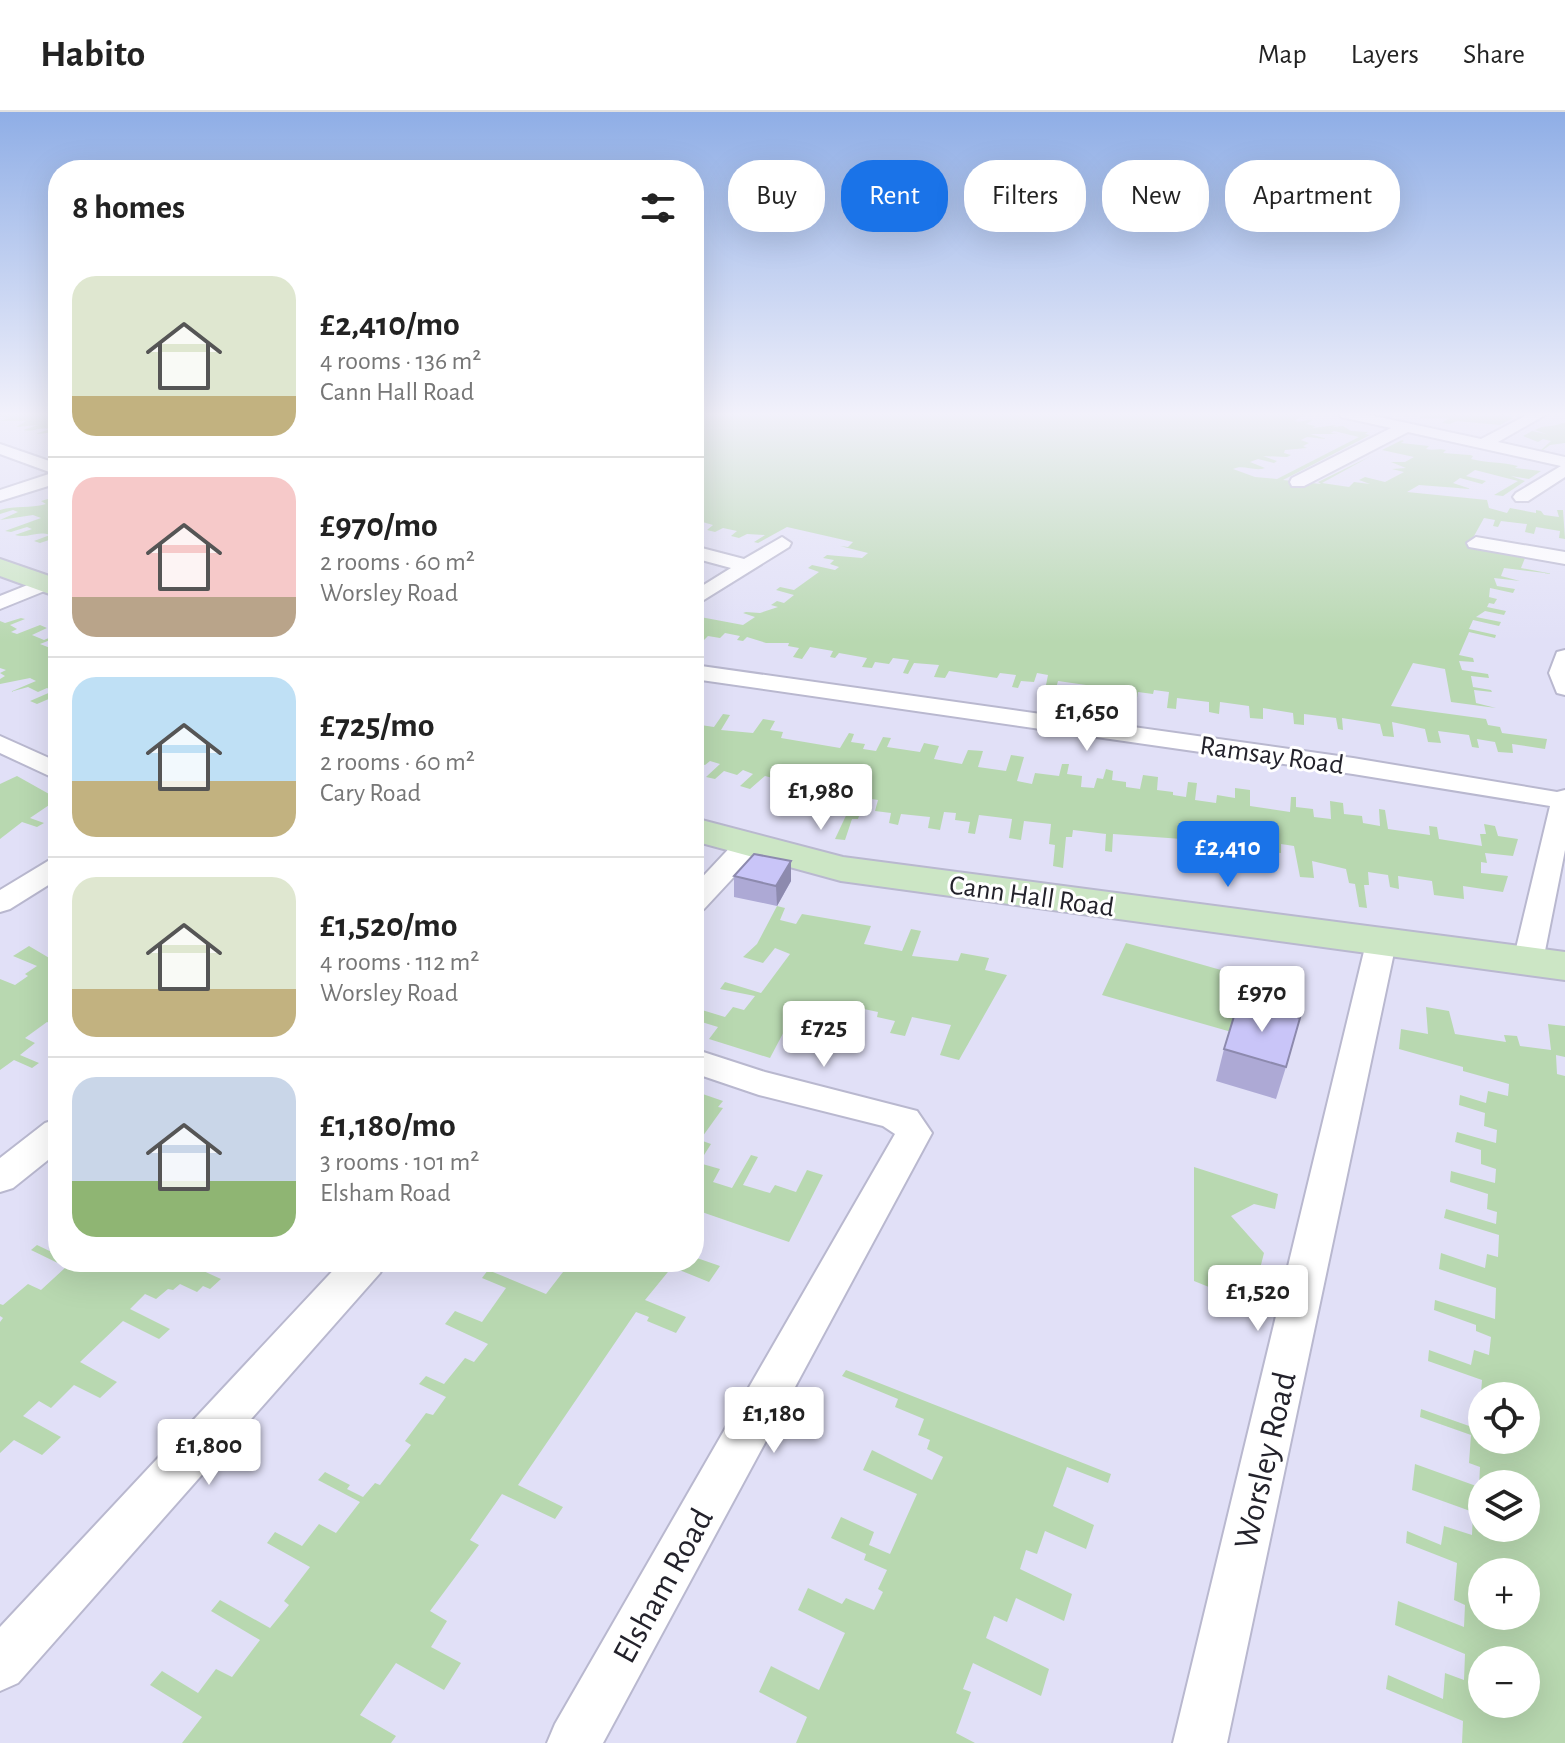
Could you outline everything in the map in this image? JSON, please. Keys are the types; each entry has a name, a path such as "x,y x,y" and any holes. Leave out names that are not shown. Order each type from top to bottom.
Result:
{"street":[{"path":"1522,497 1533,490"},
{"path":"704,594 782,543"},
{"path":"1476,543 1565,558"},
{"path":"704,555 747,566"},
{"path":"0,567 48,585"},
{"path":"0,603 48,587"},
{"path":"1565,657 1560,673 1565,688"},
{"name":"Ramsay Road","path":"704,673 1353,766 1564,800"},
{"path":"0,743 48,767"},
{"path":"1546,964 1550,854 1564,800"},
{"name":"Cann Hall Road","path":"704,832 841,869 1546,964"},
{"path":"704,892 747,846"},
{"path":"0,903 48,873"},
{"name":"Worsley Road","path":"1200,1743 1381,943"},
{"name":"Elsham Road","path":"574,1743 914,1133 904,1120 889,1115 759,1083 704,1064"},
{"path":"0,1178 48,1140"},
{"path":"0,1665 357,1272"}],"green space":[{"path":"704,490 1410,490 1407,492 1487,500 1489,508 1507,513 1510,508 1536,513 1536,510 1544,515 1559,517 1557,510 1563,510 1565,539 1559,538 1560,531 1536,527 1534,534 1525,532 1527,524 1501,521 1498,527 1493,526 1495,520 1484,518 1469,545 1468,548 1525,558 1521,568 1553,574 1504,568 1501,576 1520,581 1494,578 1497,586 1515,589 1513,593 1490,588 1489,597 1497,599 1487,607 1506,611 1504,615 1485,611 1476,617 1501,622 1499,626 1473,620 1469,629 1496,635 1495,638 1469,632 1459,655 1473,658 1474,662 1459,661 1462,670 1488,674 1489,678 1471,676 1473,687 1492,692 1474,690 1476,703 1496,708 1451,702 1445,669 1413,663 1391,706 1486,719 1488,725 1500,727 1502,733 1547,739 1545,749 1512,744 1513,753 1498,752 1495,742 1477,739 1479,748 1472,747 1469,735 1438,731 1441,743 1428,742 1425,729 1392,722 1394,737 1383,736 1380,724 1342,718 1343,730 1338,729 1336,718 1304,714 1304,725 1294,724 1293,713 1263,708 1263,719 1250,718 1249,706 1220,702 1219,714 1209,712 1209,702 1177,698 1176,709 1167,708 1169,692 1154,690 1153,694 1138,692 1136,703 1126,702 1126,691 1097,687 1095,697 1085,696 1086,685 1058,681 1055,692 1045,690 1048,675 1037,673 1034,682 1021,681 1018,688 1012,687 1016,675 1000,673 997,678 949,671 945,678 934,677 939,665 914,663 908,674 903,673 909,660 893,658 889,664 875,662 872,668 862,667 867,658 839,653 835,658 830,657 833,651 810,647 802,659 793,657 799,648 788,646 789,643 766,643 747,637 743,641 737,640 740,636 725,633 720,638 708,636 704,640 704,618 743,625 755,617 743,613 760,613 778,607 771,605 777,601 784,603 794,595 776,590 780,587 794,590 819,572 808,568 812,565 835,570 839,567 830,564 834,560 823,558 827,555 862,558 868,553 840,546 848,547 853,542 787,527 758,543 754,542 765,535 747,534 739,538 731,536 737,531 723,528 715,532 707,530 713,525 704,522"},
{"path":"1502,490 1512,490 1503,496 1494,495"},
{"path":"48,499 48,535 15,535 32,529 27,527 5,531 41,518 33,515 0,520 18,512 13,510 0,514 0,510 46,504 41,501"},
{"path":"48,536 48,540 34,541"},
{"path":"25,619 10,625 17,629 11,632 17,634 40,625 47,628 32,635 44,640 48,638 40,644 48,647 48,688 38,692 28,687 10,692 36,681 30,678 0,684 0,679 5,676 0,673 6,670 0,668 0,621"},
{"path":"48,693 48,699 37,704 30,701"},
{"path":"723,714 730,715 721,730 753,733 763,719 775,721 770,730 783,732 781,738 840,748 849,733 854,734 851,742 865,744 863,749 876,751 883,737 891,738 887,747 920,752 924,743 939,746 934,759 962,764 968,750 983,751 978,767 1006,771 1011,755 1024,757 1017,781 1032,784 1035,773 1059,776 1062,764 1069,764 1067,774 1082,776 1081,787 1094,788 1097,778 1103,779 1106,769 1113,771 1112,780 1126,782 1126,787 1140,789 1143,775 1158,777 1157,790 1186,797 1188,782 1197,783 1195,800 1216,803 1217,795 1235,798 1235,788 1250,790 1250,806 1290,812 1291,797 1296,797 1296,807 1313,809 1314,817 1331,819 1330,801 1343,803 1344,814 1362,816 1363,823 1380,826 1379,809 1385,810 1388,829 1430,835 1429,826 1437,827 1439,839 1482,846 1480,834 1486,834 1484,824 1495,826 1498,836 1518,839 1513,856 1485,853 1487,863 1481,862 1481,873 1508,876 1503,892 1463,886 1464,899 1434,895 1432,881 1398,876 1399,889 1390,887 1388,875 1368,872 1369,885 1364,885 1367,908 1359,907 1355,884 1349,883 1346,869 1312,861 1314,878 1300,877 1294,846 1281,844 1281,853 1260,851 1263,872 1249,871 1247,849 1216,846 1217,855 1201,853 1200,845 1182,843 1182,839 1113,834 1112,852 1105,851 1106,834 1073,830 1072,837 1066,837 1063,868 1053,866 1055,845 1049,844 1051,824 1024,821 1021,840 1009,838 1012,819 979,815 975,834 968,833 970,822 955,820 956,813 944,812 940,830 928,828 930,817 901,814 898,825 889,823 891,813 875,811 878,800 865,798 858,819 852,819 845,840 835,839 850,807 854,807 859,800 835,791 825,800 815,797 821,790 812,787 805,794 787,789 779,797 774,796 787,782 765,776 750,789 740,786 753,774 743,770 737,775 724,771 715,779 706,777 720,764 710,761 704,765 704,726 714,727"},
{"path":"17,776 48,793 48,806 30,818 44,823 37,827 22,822 0,839 0,784"},
{"path":"777,906 785,908 780,920 796,924 802,914 871,926 864,944 902,951 911,929 921,931 912,956 958,961 961,953 989,958 985,970 1007,975 959,1060 940,1055 951,1025 912,1017 905,1036 890,1033 895,1021 877,1017 878,1012 859,1008 851,1024 845,1022 851,1009 808,1001 797,1024 789,1022 770,1058 709,1039 718,1027 704,1023 704,1011 725,1017 733,1007 744,1010 755,996 720,989 725,982 761,993 790,954 775,948 763,963 743,957 757,944"},
{"path":"1126,943 1288,989 1270,1043 1102,995"},
{"path":"29,946 48,957 48,1022 25,1038 35,1043 20,1055 39,1063 32,1068 14,1060 0,1070 0,979 15,985 37,966 13,956"},
{"path":"1426,1007 1449,1011 1455,1034 1506,1042 1504,1035 1517,1036 1520,1046 1551,1050 1548,1024 1565,1026 1565,1057 1556,1055 1557,1074 1565,1076 1565,1743 1462,1743 1463,1721 1386,1689 1388,1675 1443,1699 1445,1673 1464,1680 1465,1654 1395,1625 1398,1601 1464,1627 1465,1605 1454,1600 1457,1563 1406,1543 1407,1531 1441,1545 1444,1526 1468,1534 1468,1542 1540,1542 1540,1470 1480,1470 1480,1467 1469,1463 1470,1454 1540,1454 1540,1382 1482,1382 1428,1361 1429,1350 1471,1365 1474,1350 1489,1355 1491,1337 1476,1331 1476,1325 1434,1310 1435,1300 1495,1319 1496,1288 1439,1269 1441,1253 1485,1268 1487,1254 1498,1257 1499,1235 1444,1218 1446,1209 1496,1224 1497,1212 1487,1209 1488,1194 1450,1182 1451,1171 1495,1183 1496,1169 1481,1164 1481,1150 1455,1142 1457,1132 1496,1143 1497,1130 1484,1126 1485,1113 1459,1105 1460,1095 1486,1103 1488,1091 1508,1096 1509,1084 1399,1049 1401,1029 1428,1034"},
{"path":"704,1094 723,1101 718,1107 723,1108 704,1134"},
{"path":"704,1141 711,1144 704,1155"},
{"path":"751,1155 758,1157 743,1185 770,1193 775,1185 796,1192 807,1170 823,1175 789,1242 704,1213 704,1164 720,1169 713,1182 732,1188"},
{"path":"1194,1167 1278,1194 1275,1209 1254,1204 1231,1216 1264,1253 1251,1304 1194,1281"},
{"path":"37,1245 48,1250 48,1258 31,1250"},
{"path":"704,1260 720,1266 709,1282 684,1272 704,1272"},
{"path":"61,1272 206,1272 221,1279 210,1289 203,1286 197,1292 180,1284 156,1299 145,1294 130,1309 170,1329 159,1339 123,1321 80,1362 117,1382 100,1398 74,1385 51,1408 39,1401 23,1416 61,1437 42,1455 14,1440 0,1453 0,1322 3,1318 0,1316 0,1304 3,1305 28,1284 41,1290"},
{"path":"486,1272 546,1294 563,1272 668,1272 645,1300 686,1317 676,1333 647,1321 649,1317 636,1312 518,1485 563,1507 555,1519 502,1494 470,1540 479,1545 430,1611 447,1621 431,1647 461,1663 444,1690 396,1663 360,1715 396,1736 391,1743 182,1743 202,1717 150,1685 162,1671 198,1693 216,1669 232,1677 260,1640 211,1611 220,1600 270,1628 289,1605 284,1601 310,1567 267,1543 275,1532 302,1546 319,1524 336,1533 360,1502 318,1480 325,1472 350,1485 347,1489 363,1497 375,1483 380,1485 411,1445 405,1441 426,1413 433,1415 446,1397 419,1384 426,1376 444,1384 465,1358 474,1362 488,1344 445,1324 455,1311 482,1322 506,1288 482,1278"},
{"path":"846,1370 1111,1474 1108,1483 1067,1467 1053,1506 1094,1525 1086,1549 1045,1531 1037,1554 1026,1550 1020,1569 1072,1594 1064,1621 1016,1598 1007,1622 994,1616 986,1638 1049,1669 1041,1696 973,1663 963,1689 971,1692 956,1733 975,1743 796,1743 807,1717 759,1692 771,1666 819,1690 845,1633 798,1610 808,1588 842,1604 846,1598 874,1610 883,1592 878,1589 887,1570 864,1560 866,1554 831,1538 841,1517 874,1532 869,1545 890,1554 917,1494 863,1470 872,1450 932,1480 943,1457 927,1449 930,1440 918,1435 924,1419 895,1407 898,1399 842,1376"},
{"path":"1421,1409 1468,1426 1468,1434 1420,1417"},
{"path":"1415,1464 1468,1483 1468,1510 1412,1490"}],"building":[{"path":"754,854 791,861 776,886 734,876"},
{"path":"1239,1000 1300,1018 1286,1067 1224,1049"}]}
